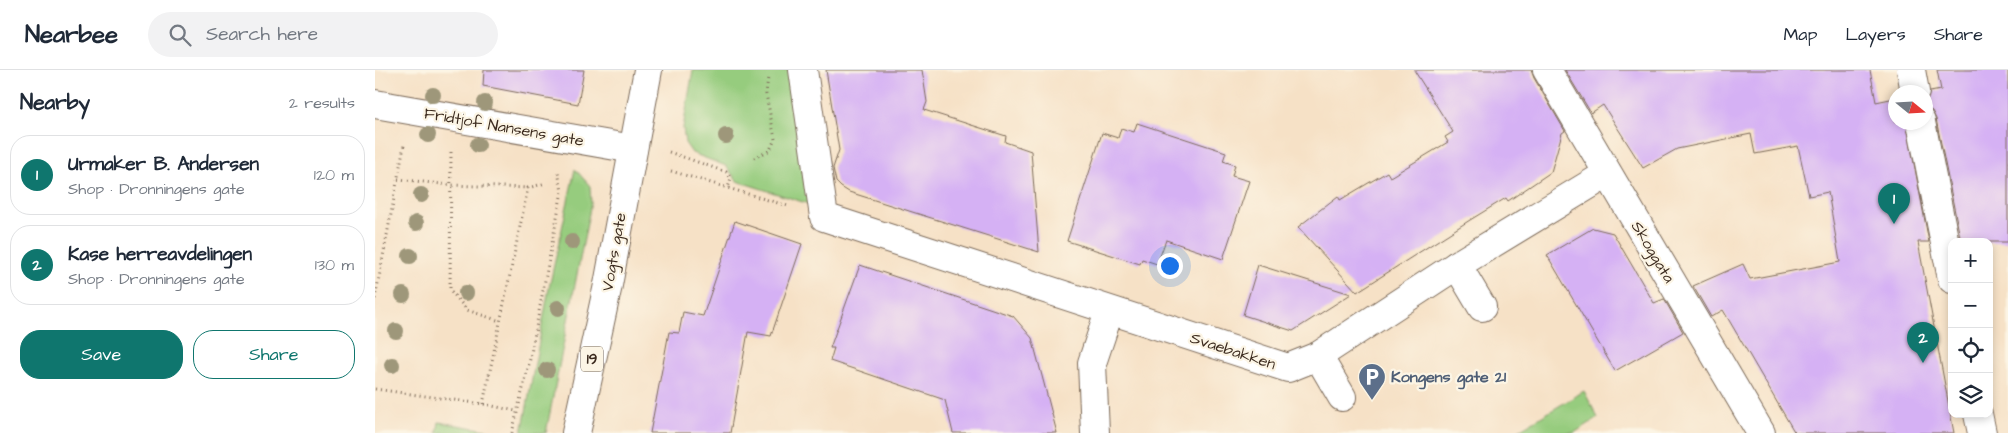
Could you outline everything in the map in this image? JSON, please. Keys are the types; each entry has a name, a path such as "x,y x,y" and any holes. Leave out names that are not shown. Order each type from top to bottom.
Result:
{"main road":[{"name":"Vogts gate","path":"576,433 608,285 648,70"},
{"path":"803,70 824,217"},
{"name":"Skoggata","path":"1547,70 1761,433"},
{"path":"1911,70 1914,85"},
{"name":"Fridtjof Nansens gate","path":"375,104 633,149"},
{"path":"1923,130 1948,259"},
{"name":"Svaebakken","path":"824,217 1109,312 1288,368 1318,356 1457,265 1607,174"},
{"path":"1457,265 1482,307"},
{"path":"1095,433 1091,363 1109,312"},
{"path":"1318,356 1342,397"},
{"path":"1979,418 1982,433"}],"path":[{"path":"754,158 770,150 775,139 766,94 766,81 771,70"},
{"path":"375,299 405,142"},
{"path":"451,149 450,290 467,310 499,321"},
{"path":"669,152 726,172 731,178 728,188"},
{"path":"671,171 824,217"},
{"path":"398,179 450,185 527,188 546,182"},
{"path":"483,404 527,188"},
{"path":"512,433 516,410 529,364 562,191"},
{"path":"375,389 516,410"}],"green space":[{"path":"693,70 790,70 805,184 815,192 812,205 737,181 726,166 692,153 685,143 683,128"},
{"path":"575,169 590,186 591,203 546,433 522,433 549,288"},
{"path":"1584,391 1598,418 1574,433 1514,433"},
{"path":"439,422 505,433 437,433"}],"building":[{"path":"484,70 584,70 578,104 483,86"},
{"path":"826,70 922,70 927,102 924,110 1006,136 1005,142 1031,151 1039,252 849,192 841,187 836,182 833,168 839,150"},
{"path":"1414,70 1531,70 1565,131 1562,133 1551,172 1508,201 1506,198 1357,292 1298,227 1338,196 1340,200 1387,172 1390,177 1448,142 1445,137 1453,132"},
{"path":"1565,70 1870,70 1876,102 1888,99 1888,130 1908,130 1929,242 1918,242 1948,401 1948,418 1951,418 1954,433 1795,433 1723,310 1711,317 1693,286 1743,264 1750,279 1840,262 1828,192 1809,196 1798,146 1755,154 1751,134 1677,149 1643,168 1603,105 1591,113"},
{"path":"1937,70 2008,70 2008,242 1993,242 1993,238 1960,238 1936,119 1933,113 1933,91 1941,90"},
{"path":"1137,123 1226,152 1223,161 1235,165 1232,176 1249,181 1223,259 1166,240 1157,264 1142,259 1140,264 1067,241 1102,133 1118,138 1121,128 1134,132"},
{"path":"735,221 802,244 771,336 748,332 730,433 650,433 669,332 679,333 683,312 703,316"},
{"path":"1593,228 1613,233 1654,303 1664,299 1683,332 1615,371 1547,255"},
{"path":"860,265 1013,316 1032,338 1057,433 953,433 945,400 830,361 834,348 830,348"},
{"path":"1258,265 1351,294 1293,331 1243,315"}],"place":[{"name":"Urmaker B. Andersen","path":"1894,224"},
{"name":"Kase herreavdelingen","path":"1923,363"},
{"name":"Kongens gate 21","path":"1372,401"}]}
